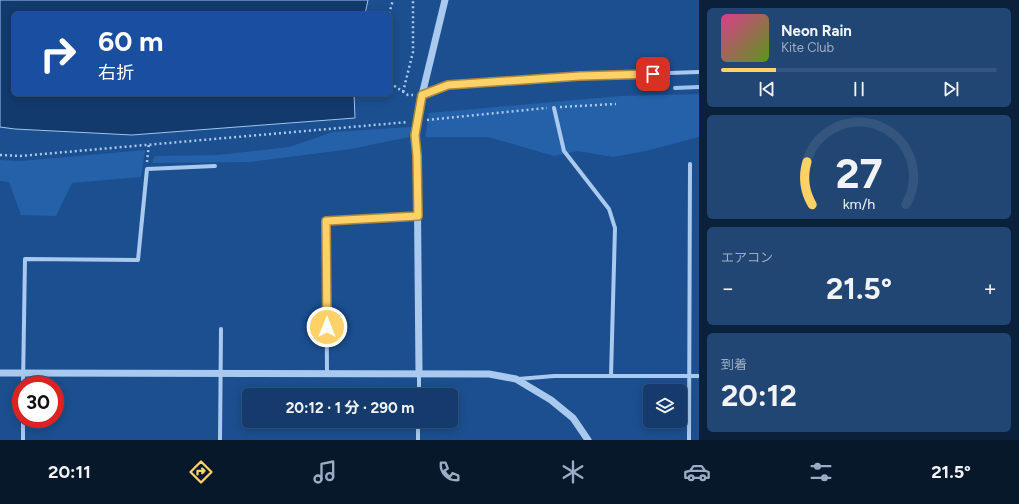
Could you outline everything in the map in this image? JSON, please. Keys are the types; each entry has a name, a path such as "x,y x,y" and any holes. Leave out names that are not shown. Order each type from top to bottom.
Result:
{"street":[{"path":"419,388 418,216 417,156 415,135 422,95 445,0"},
{"path":"422,95 448,85 580,76 699,72"},
{"path":"554,108 564,152 609,209 615,228 611,376"},
{"path":"689,440 690,164"},
{"path":"24,373 25,259 138,260 147,169 215,166"},
{"path":"327,372 326,221 418,216"},
{"path":"220,440 221,330"},
{"path":"0,373 419,373 488,374 516,379 554,376 699,376"},
{"path":"516,379 550,400 573,418 588,440"},
{"path":"23,428 23,440"},
{"path":"418,428 418,440"}],"path":[{"path":"390,12 393,0"},
{"path":"403,92 413,52 413,0"},
{"path":"392,84 408,95 422,95"},
{"path":"419,121 554,108 616,104"},
{"path":"0,155 20,156 149,143 411,121"},
{"path":"147,169 149,143"}],"shaded area":[{"path":"0,0 368,0 365,12 12,12 12,96 354,96 355,118 132,135 0,127"},
{"path":"699,94 699,137 646,151 613,157 578,151 554,156 488,137 425,137 429,113 620,96"},
{"path":"411,127 409,137 351,149 251,162 152,163 155,156 217,155 289,147 333,132"},
{"path":"145,150 141,177 72,183 56,216 21,215 9,182 0,181 0,160 21,161"}],"waterway":[{"path":"675,88 699,87"}],"route":[{"path":"327,327 326,221 418,216 417,156 415,135 422,95 448,85 580,76 653,74"}]}
